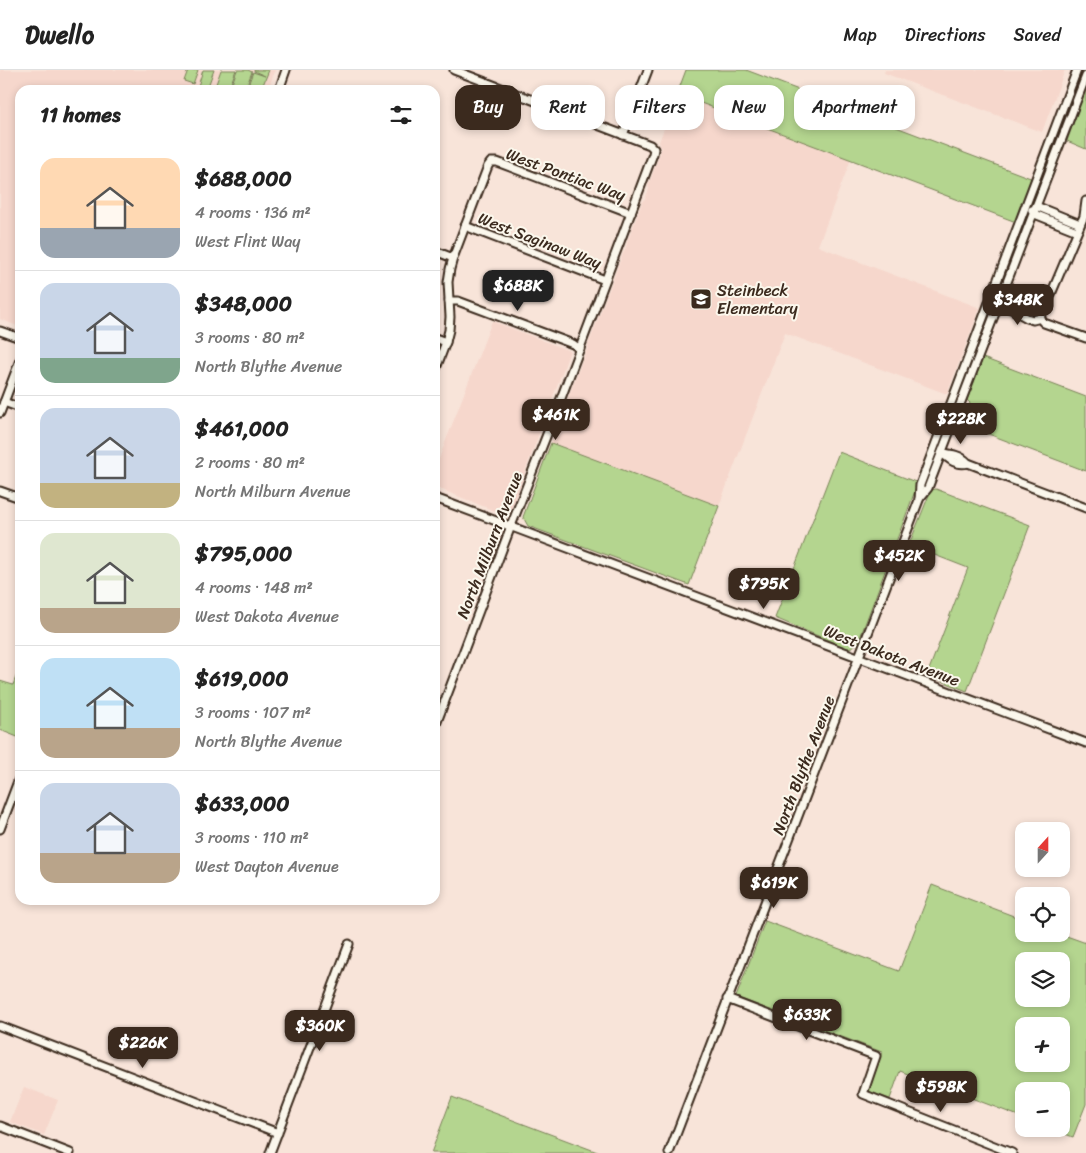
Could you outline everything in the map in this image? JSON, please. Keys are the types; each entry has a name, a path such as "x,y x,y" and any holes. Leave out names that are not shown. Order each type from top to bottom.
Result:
{"street":[{"path":"281,85 286,70"},
{"path":"454,70 623,135 648,70"},
{"name":"North Blythe Avenue","path":"919,500 920,485 1077,70"},
{"name":"North Blythe Avenue","path":"669,1153 919,500 928,488 942,453 1086,76"},
{"name":"North Milburn Avenue","path":"440,714 653,154 654,149 650,145 623,135"},
{"name":"North Blythe Avenue","path":"1035,210 1032,209 1031,204 1044,170 1044,159"},
{"name":"West Pontiac Way","path":"465,226 491,162 497,162 631,213"},
{"path":"1086,201 1084,216 1046,306 1041,313 1044,323 1086,338"},
{"path":"1035,210 1079,227"},
{"path":"440,358 449,330 448,282 453,258 465,226"},
{"name":"West Saginaw Way","path":"465,226 605,280"},
{"path":"440,253 453,258"},
{"path":"449,301 458,301 573,344 580,349"},
{"path":"999,304 1033,320 1041,318"},
{"path":"982,322 991,325"},
{"path":"0,331 15,336"},
{"path":"440,340 446,342"},
{"path":"0,413 15,373"},
{"name":"North Blythe Avenue","path":"942,453 938,445 955,403 954,397"},
{"path":"4,402 15,406"},
{"path":"942,453 964,458 968,463 1086,508"},
{"path":"0,491 15,496"},
{"name":"West Dakota Avenue","path":"440,500 1086,743"},
{"path":"0,829 15,789"},
{"path":"270,1153 349,944"},
{"path":"728,999 876,1056 863,1094 1012,1153"},
{"path":"0,1026 278,1133"},
{"path":"0,1126 70,1153"}],"shaded area":[{"path":"0,70 275,70 270,85 15,85 15,325 0,319"},
{"path":"885,70 1065,70 1042,132 884,73"},
{"name":"Steinbeck Elementary","path":"704,104 714,108 714,130 773,130 851,159 818,246 980,308 947,394 785,333 719,506 551,443 643,200 649,189 648,186 660,153 659,142 664,130 704,130"},
{"path":"492,321 570,351 510,512 505,515 440,489 440,456"},
{"path":"24,1087 58,1100 44,1135 10,1122"}],"green space":[{"path":"188,70 198,70 193,84 184,81"},
{"path":"203,70 214,70 208,85 198,85"},
{"path":"221,70 236,70 230,85 216,84"},
{"path":"237,70 252,72 247,85 231,85"},
{"path":"269,70 263,85 248,85 253,72 265,76 254,71"},
{"path":"686,70 746,70 794,88 794,130 904,130 1033,179 1016,222 772,130 784,130 784,85 714,85 714,108 704,104 704,85 680,85"},
{"path":"1086,87 1086,149 1067,141"},
{"path":"983,358 1086,397 1086,471 962,424 970,403 967,400"},
{"path":"551,443 719,506 689,585 528,526 523,517"},
{"path":"839,452 918,483 858,643 847,648 775,618"},
{"path":"936,489 1030,525 967,691 927,675 968,568 909,545 931,490"},
{"path":"15,680 15,736 0,730 0,681 13,685"},
{"path":"932,885 1015,917 1015,942 1070,942 1070,937 1086,943 1086,1104 1073,1137 1070,1136 1070,1082 1015,1082 1015,1115 900,1071 890,1099 868,1091 882,1052 736,997 765,921 899,971"},
{"path":"452,1097 600,1153 431,1153"}],"place":[{"name":"Steinbeck Elementary","path":"701,299"}]}
